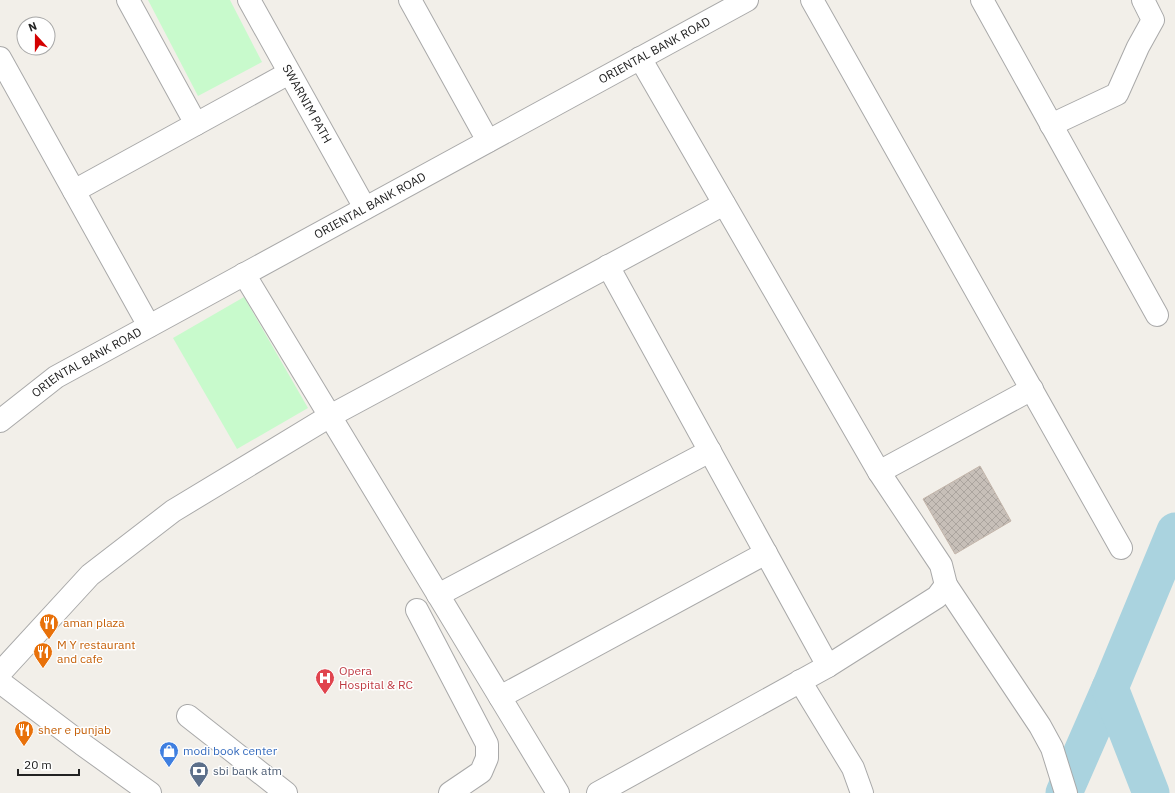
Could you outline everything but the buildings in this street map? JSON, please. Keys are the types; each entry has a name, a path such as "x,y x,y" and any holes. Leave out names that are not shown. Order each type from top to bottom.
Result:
{"street":[{"path":"128,0 196,124"},
{"name":"SWARNIM PATH","path":"249,0 365,208"},
{"name":"ORIENTAL BANK ROAD","path":"0,421 56,378 747,0"},
{"path":"812,0 1121,548"},
{"path":"982,0 1157,315"},
{"path":"1051,125 1117,94 1138,48 1153,20 1142,0"},
{"path":"417,2 488,141"},
{"path":"640,58 879,472 941,565 946,585 1040,726 1052,748 1066,793"},
{"path":"3,72 74,191 149,326"},
{"path":"74,191 289,72"},
{"path":"0,673 90,575 172,510 330,416 724,204"},
{"path":"608,266 828,666"},
{"path":"244,274 558,793"},
{"path":"879,472 1032,389"},
{"path":"438,595 710,451"},
{"path":"500,697 766,552"},
{"path":"598,793 828,666 937,597 946,585"},
{"path":"417,610 487,744 487,758 481,772 450,793"},
{"path":"800,681 853,768 862,793"},
{"path":"0,682 150,793"},
{"path":"188,716 286,793"}],"green space":[{"path":"148,0 230,0 262,62 198,96"},
{"path":"244,297 308,408 237,449 173,338"}],"waterway":[{"path":"1151,793 1110,688 1175,531"},
{"path":"1064,793 1110,688"}],"place":[{"name":"aman plaza","path":"49,640"},
{"name":"M Y restaurant and cafe","path":"43,669"},
{"name":"Opera Hospital & RC","path":"325,695"},
{"name":"sher e punjab","path":"24,747"},
{"name":"modi book center","path":"169,768"},
{"name":"sbi bank atm","path":"199,788"}]}
